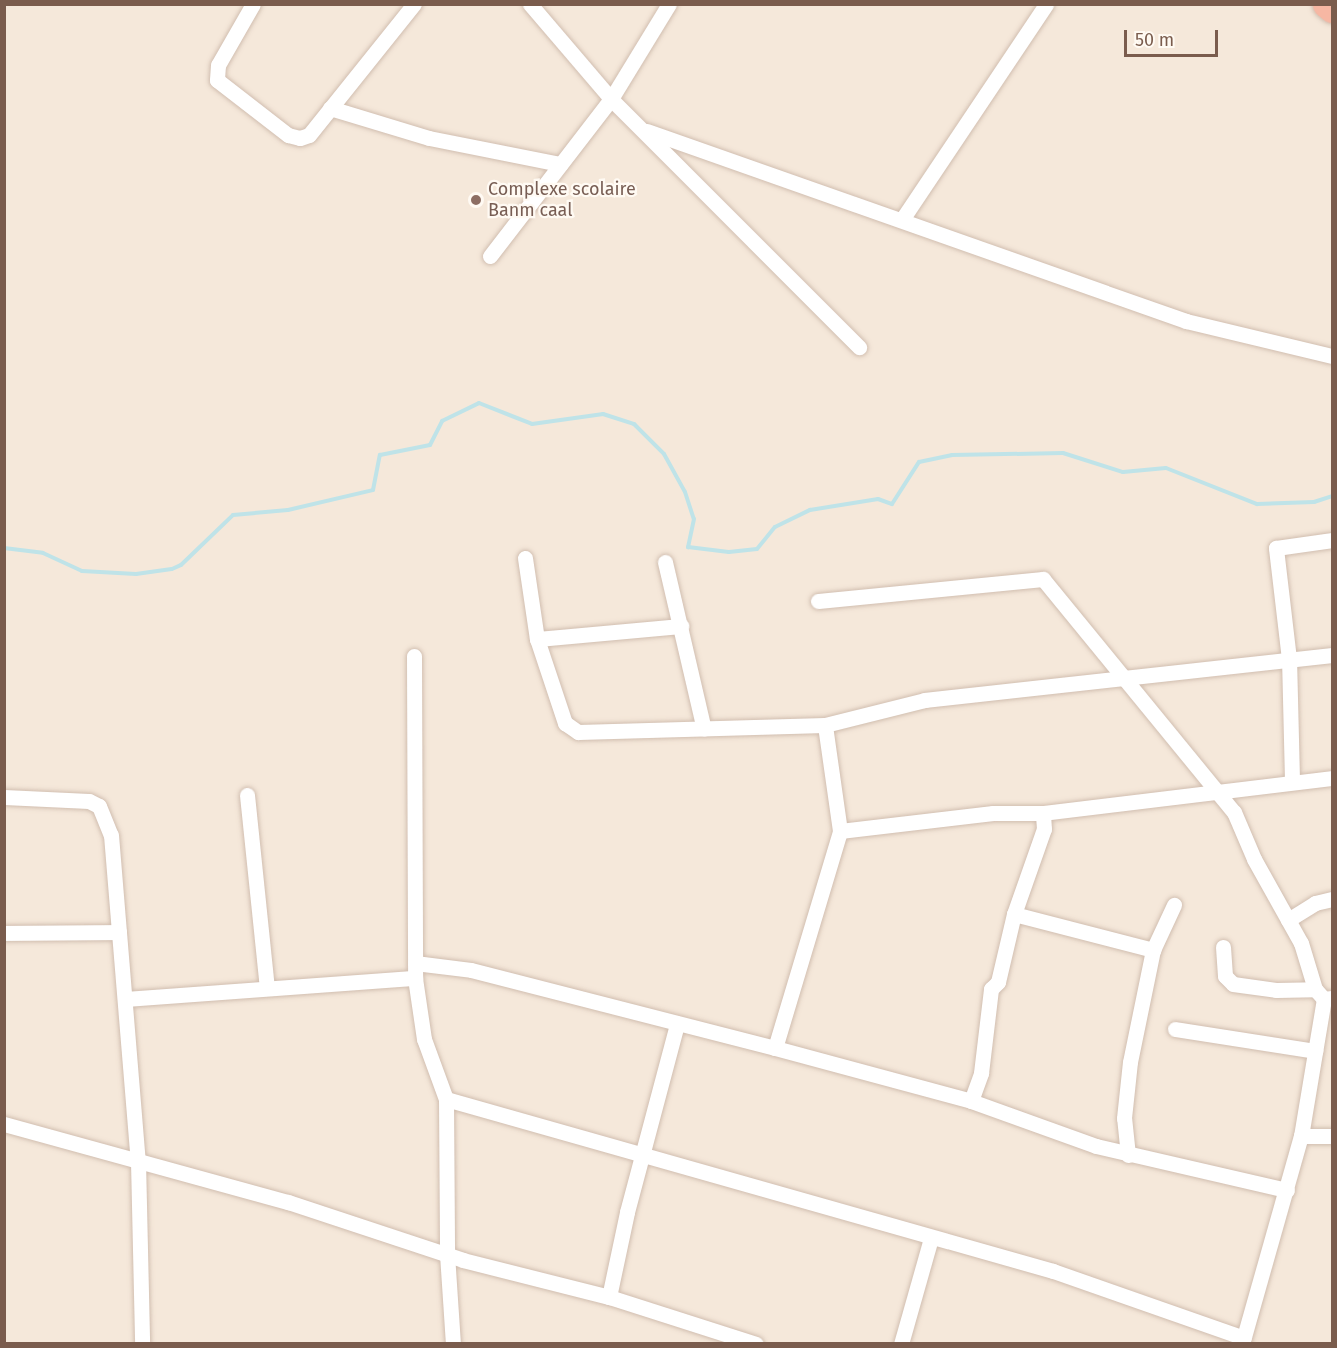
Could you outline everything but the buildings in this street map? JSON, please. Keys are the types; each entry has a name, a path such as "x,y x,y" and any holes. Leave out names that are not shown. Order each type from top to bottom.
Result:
{"highway":[{"path":"1326,4 1332,9"}],"street":[{"path":"253,4 218,65 217,80 288,135 300,138 309,135 414,4"},
{"path":"530,4 611,99 647,131 859,347"},
{"path":"490,256 611,99 669,4"},
{"path":"903,219 1046,4"},
{"path":"330,108 421,136 560,164"},
{"path":"647,131 903,219 1186,321 1332,356"},
{"path":"1292,780 1289,659 1276,548 1332,540"},
{"path":"525,558 537,639 565,723 571,730 825,725 925,700 1127,680 1332,655"},
{"path":"665,562 704,729"},
{"path":"446,1099 642,1152 931,1238 1053,1271 1243,1341 1287,1190 1300,1136 1324,995 1304,951 1254,859 1244,830 1217,789 1043,579 818,601"},
{"path":"537,639 681,626"},
{"path":"414,656 415,970 423,1033 446,1099 447,1254 453,1344"},
{"path":"775,1048 840,831 825,725"},
{"path":"840,831 993,813 1043,813 1217,789 1292,780 1332,778"},
{"path":"247,795 267,987"},
{"path":"4,797 77,798 99,806 111,835 138,1161 142,1344"},
{"path":"971,1101 981,1072 991,989 998,982 1014,914 1044,829 1043,813"},
{"path":"1288,920 1315,903 1332,899"},
{"path":"1128,1155 1124,1118 1130,1062 1153,950 1174,905"},
{"path":"1014,914 1153,950"},
{"path":"4,933 119,932"},
{"path":"1223,947 1225,976 1233,984 1324,995"},
{"path":"126,999 267,987 415,970 471,970 971,1101 1128,1155 1287,1190"},
{"path":"609,1298 642,1152 677,1024"},
{"path":"1174,1029 1316,1051"},
{"path":"4,1124 288,1203 447,1254 609,1298 756,1344"},
{"path":"1300,1136 1332,1136"},
{"path":"901,1344 931,1238"}],"shaded area":[{"path":"5,5 1332,5 1332,1343 5,1343"}],"waterway":[{"path":"4,548 43,553 82,571 136,574 172,569 181,565 233,515 288,510 373,490 380,455 430,445 442,421 479,403 532,424 603,414 634,424 664,454 685,492 694,519 688,547 729,552 757,549 775,527 810,510 878,499 892,504 919,462 952,455 1063,453 1123,472 1166,468 1257,504 1314,502 1332,496"}],"place":[{"name":"Complexe scolaire Banm caal","path":"476,200"}]}
